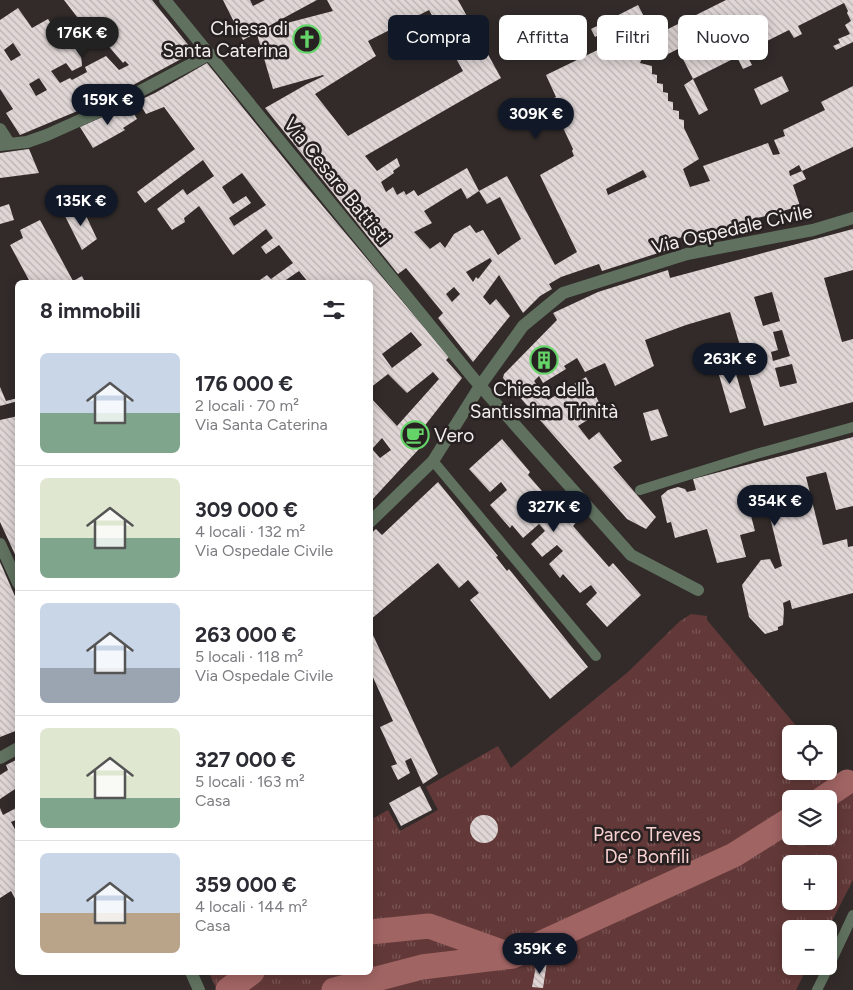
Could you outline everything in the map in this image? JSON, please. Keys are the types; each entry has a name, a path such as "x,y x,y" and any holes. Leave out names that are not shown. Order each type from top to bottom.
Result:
{"street":[{"name":"Via Cesare Battisti","path":"164,0 480,386 631,555 698,590"},
{"path":"0,129 5,144 27,142 48,135 116,104 210,54"},
{"name":"Via Ospedale Civile","path":"373,519 433,461 480,386 523,326 563,293 687,254 813,230 853,218"},
{"path":"0,544 15,576"},
{"path":"0,758 15,750"},
{"path":"192,975 200,990"}],"lane":[{"path":"640,490 756,454 853,427"},
{"path":"433,461 596,656"},
{"path":"837,949 853,915"},
{"path":"817,990 824,975"}],"green space":[{"name":"Parco Treves De' Bonfili","path":"691,614 707,616 707,620 795,725 782,725 782,780 837,780 837,774 853,793 853,880 833,920 782,920 782,975 804,975 796,990 217,990 210,975 373,975 373,818 388,810 400,831 438,810 426,787 498,746 511,768 628,672 679,622"}],"building":[{"path":"64,0 152,0 194,52 111,97 20,135 6,113 13,109 0,89 0,20 18,8 32,28 48,19 58,34 63,32 81,55 82,66 72,71 66,63 51,71 60,83 70,78 72,80 87,72 85,67 106,56 119,70 129,65 125,61 123,63 92,27 94,24 89,18 81,22","holes":["13,43 21,55 11,61 4,50","39,78 47,90 36,96 29,84"]},
{"path":"223,0 250,0 253,6 265,0 317,0 243,40"},
{"path":"327,0 458,0 466,15 432,15 429,10 419,15 388,15 388,31 368,41 376,56 315,94 348,136 463,71 457,60 489,60 489,56 501,78 365,156 377,171 397,158 400,166 381,182 386,192 393,187 397,195 404,191 406,195 414,190 418,196 467,168 479,191 507,176 555,265 577,252 540,175 574,156 573,149 550,100 556,97 546,75 577,60 587,60 587,55 597,50 597,60 641,60 640,63 652,66 652,74 657,75 657,83 663,84 663,92 668,93 668,101 673,102 673,110 679,111 679,119 684,120 684,128 699,159 683,169 690,187 710,181 703,166 768,143 773,155 780,154 774,140 785,136 783,130 825,110 821,102 853,86 853,147 802,171 806,179 793,185 800,206 713,231 674,239 677,247 602,271 599,264 561,277 549,284 552,289 540,296 523,313 499,275 483,297 490,305 496,299 510,316 473,362 438,318 443,313 406,268 398,274 265,108 324,76 273,89 256,31 333,11","holes":["799,165 802,171 790,176 789,171","643,170 647,177 608,195 606,189","461,188 467,199 479,191 487,204 500,197 521,239 498,255 483,230 476,233 470,225 454,234 445,248 440,242 430,249 414,232 432,223 424,211","490,258 492,261 478,279 476,277 473,282 466,272","454,287 460,294 452,302 446,294"]},
{"path":"726,0 853,0 853,42 836,50 833,46 840,43 838,39 850,34 845,25 851,21 844,3 798,26 802,34 794,38 789,30 768,40 768,15 696,15"},
{"path":"638,5 643,15 618,15"},
{"path":"678,24 678,49 668,54 668,29"},
{"path":"597,26 597,36 595,37 591,29"},
{"path":"684,60 731,60 693,79"},
{"path":"738,60 749,60 752,65 743,69"},
{"path":"207,63 306,186 449,357 446,360 462,378 412,442 419,449 373,499 373,450 380,458 391,450 382,438 373,448 373,400 397,426 439,379 433,372 407,393 388,374 373,386 373,280 306,280 299,271 286,280 260,280 267,275 271,279 293,263 279,245 266,254 261,247 273,238 266,229 233,255 199,206 184,218 185,222 172,230 157,209 183,189 187,195 214,176 203,160 145,203 137,192 195,149 164,107 146,114 138,101","holes":["242,173 266,205 234,226 229,218 251,203 246,196 233,204 222,187","411,332 422,345 392,368 382,354"]},
{"path":"782,76 789,91 761,105 754,89"},
{"path":"693,79 708,110 699,115 684,85"},
{"path":"129,105 137,119 123,128 125,130 93,148 80,127"},
{"path":"29,149 39,173 0,178 0,153"},
{"path":"9,204 14,220 0,224 0,207"},
{"path":"81,205 97,239 82,250 64,214"},
{"path":"40,220 72,280 29,280 10,245 23,238 20,230"},
{"path":"853,229 853,270 824,278 842,342 853,339 853,402 764,426 730,312 645,340 654,366 615,386 605,363 585,372 577,358 564,366 566,369 543,383 539,376 534,381 548,400 586,377 603,410 578,426 589,440 599,432 622,461 613,467 656,517 646,529 627,519 503,378 504,374 557,320 553,313 598,292 668,270 670,278","holes":["772,292 780,321 763,326 754,297","782,330 790,356 773,361 771,352 778,350 773,332","792,364 797,383 780,387 775,368"]},
{"path":"82,276 84,280 75,280"},
{"path":"731,357 746,408 730,413 715,361"},
{"path":"0,387 6,401 15,399 15,402 0,406"},
{"path":"658,409 668,436 651,441 643,413"},
{"path":"15,417 15,554 0,522 0,420"},
{"path":"853,437 853,506 836,510 826,472 806,477 823,545 847,539 848,547 853,546 853,593 792,609 790,600 783,603 783,625 778,627 778,630 765,634 749,617 742,585 761,560 770,559 775,569 782,566 763,489 745,493 755,531 740,535 746,557 717,563 707,529 675,538 671,522 667,523 661,496 668,490 678,487 685,489 687,492 696,490 693,479"},
{"path":"502,439 530,472 528,475 562,514 570,507 579,519 573,526 609,567 613,563 641,595 607,627 586,604 597,593 591,585 580,593 563,574 560,578 549,564 563,551 557,545 542,557 531,544 545,531 539,524 523,538 512,525 510,528 490,505 507,490 501,482 490,492 469,469"},
{"path":"438,482 498,556 496,557 507,571 509,569 588,667 550,699 470,600 479,593 468,580 459,588 438,563 373,617 373,532 376,529 382,535"},
{"path":"0,562 15,596 15,731 0,737"},
{"path":"373,635 438,774 423,784 411,758 405,761 410,773 398,780 391,766 397,764 380,727 393,721 373,678"},
{"path":"15,760 15,789 0,799 0,775 8,770 6,765"},
{"path":"420,786 432,810 401,826 389,803"},
{"path":"0,808 3,815 15,809 15,820 11,822 15,829 15,898 11,891 0,898"},
{"path":"484,815 494,819 498,829 494,839 484,843 474,839 470,829 474,819"},
{"path":"537,961 547,962 543,988 532,987"}],"waterway":[{"path":"835,790 847,782"},
{"path":"334,990 422,967 513,956 734,855 782,825"},
{"path":"373,932 429,926 507,954"},
{"path":"228,990 248,975"}],"place":[{"name":"Chiesa di Santa Caterina","path":"307,39"},
{"name":"Chiesa della Santissima Trinità","path":"544,360"},
{"name":"Vero","path":"415,435"}]}
